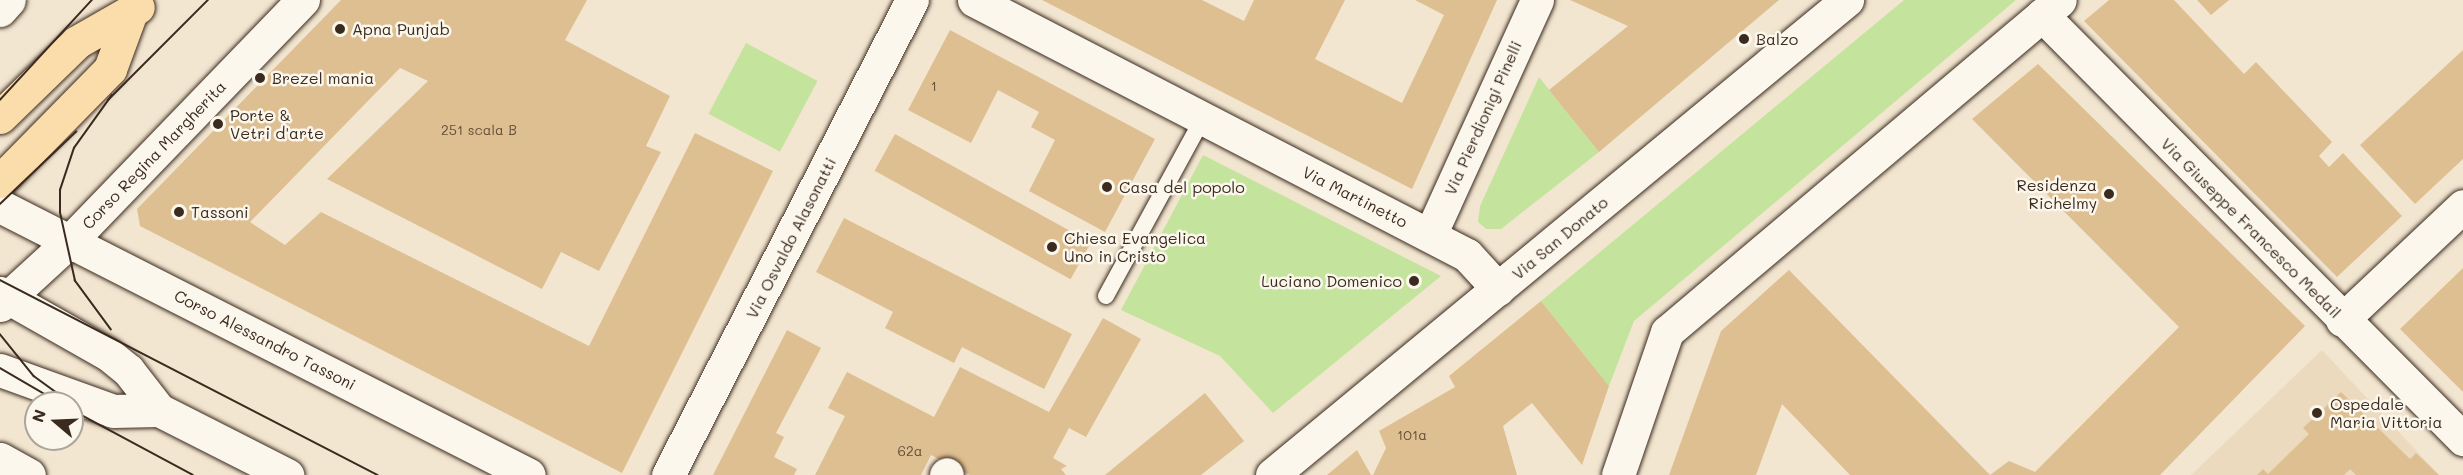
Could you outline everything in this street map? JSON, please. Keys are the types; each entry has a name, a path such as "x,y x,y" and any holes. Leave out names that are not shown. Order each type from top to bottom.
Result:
{"main road":[{"path":"0,117 77,42 137,8"},
{"path":"0,181 110,69 137,8"}],"street":[{"name":"Corso Regina Margherita","path":"2,299 71,240 303,0"},
{"name":"Via Osvaldo Alasonatti","path":"668,475 912,0"},
{"name":"Via Martinetto","path":"974,0 1467,255 1498,289"},
{"name":"Via Pierdionigi Pinelli","path":"1430,235 1537,0"},
{"name":"Via San Donato","path":"1272,475 1847,0"},
{"name":"Via Giuseppe Francesco Medail","path":"2051,7 2342,320 2463,439"},
{"path":"1618,475 1667,332 2051,7"},
{"name":"Corso Alessandro Tassoni","path":"0,206 71,240 529,475"},
{"path":"2342,320 2463,206"},
{"path":"2,299 108,354 128,370 159,410 286,475"},
{"path":"0,370 113,411 159,410"}],"lane":[{"path":"1106,296 1203,118"}],"shaded area":[{"name":"Ospedale Maria Vittoria","path":"2322,350 2439,475 2191,475"}],"green space":[{"path":"1904,0 2016,0 1634,321 1609,386 1541,301"},
{"path":"746,43 818,81 780,152 708,114"},
{"path":"1539,77 1599,152 1501,229 1486,229 1478,222 1480,206"},
{"path":"1203,155 1441,276 1273,413 1220,356 1121,310"}],"building":[{"path":"341,0 587,0 565,40 670,96 646,146 661,152 599,271 561,252 542,289 327,179 428,81 400,68 250,222 285,245 321,212 589,346 695,133 773,171 622,473 140,226 137,209"},
{"path":"1042,0 1202,0 1244,21 1254,0 1345,0 1315,59 1402,103 1444,15 1415,0 1497,0 1412,189"},
{"path":"1570,0 1779,0 1599,152 1549,90 1628,26"},
{"path":"2109,0 2174,0 2244,74 2256,62 2332,142 2319,156 2329,167 2343,153 2402,216 2337,277 2084,21"},
{"path":"2197,0 2229,0 2211,15"},
{"path":"950,30 1155,139 1105,232 1029,191 1055,140 1031,127 1039,112 998,90 971,143 908,110"},
{"path":"2463,50 2463,159 2415,204 2360,145"},
{"path":"2038,64 2305,326 2160,475 1990,475 2009,461 2035,472 2179,327 1972,119"},
{"path":"895,134 1091,243 1071,279 875,171"},
{"path":"844,218 1072,334 1044,389 962,347 954,363 885,328 893,312 816,272"},
{"path":"2463,268 2463,392 2400,329"},
{"path":"1789,270 1990,475 1850,475 1782,404 1756,475 1669,475 1721,331"},
{"path":"1541,301 1609,386 1582,465 1532,403 1503,426 1517,475 1373,475 1386,448 1379,431 1455,387 1449,376"},
{"path":"1103,318 1141,339 1086,437 1069,428 1053,458 1067,466 1061,469 1066,475 970,475 931,455 921,475 815,475 845,416 828,408 847,372 934,417 960,367 1049,412"},
{"path":"787,330 821,348 776,433 784,437 774,457 797,469 794,475 713,475"},
{"path":"2341,392 2410,459 2416,453 2439,475 2356,475 2350,469 2344,475 2257,475 2263,469 2268,474 2309,434 2303,428"},
{"path":"1205,393 1244,441 1201,475 1105,475"},
{"path":"1357,450 1371,475 1327,475"}],"tram line":[{"path":"0,100 92,0"},
{"path":"108,100 208,0"},
{"path":"111,330 75,281 60,213 60,190 74,148 112,95"},
{"path":"0,204 76,132"},
{"path":"0,280 378,475"},
{"path":"0,334 34,376 55,391"},
{"path":"0,368 40,391"},
{"path":"84,416 193,475"}],"place":[{"name":"Apna Punjab","path":"340,29"},
{"name":"Balzo","path":"1744,39"},
{"name":"Brezel mania","path":"260,78"},
{"name":"Porte & Vetri d'arte","path":"218,124"},
{"name":"Casa del popolo","path":"1107,187"},
{"name":"Residenza Richelmy","path":"2109,194"},
{"name":"Tassoni","path":"179,212"},
{"name":"Chiesa Evangelica Uno in Cristo","path":"1052,247"},
{"name":"Luciano Domenico","path":"1414,281"},
{"name":"Ospedale Maria Vittoria","path":"2317,413"}]}
